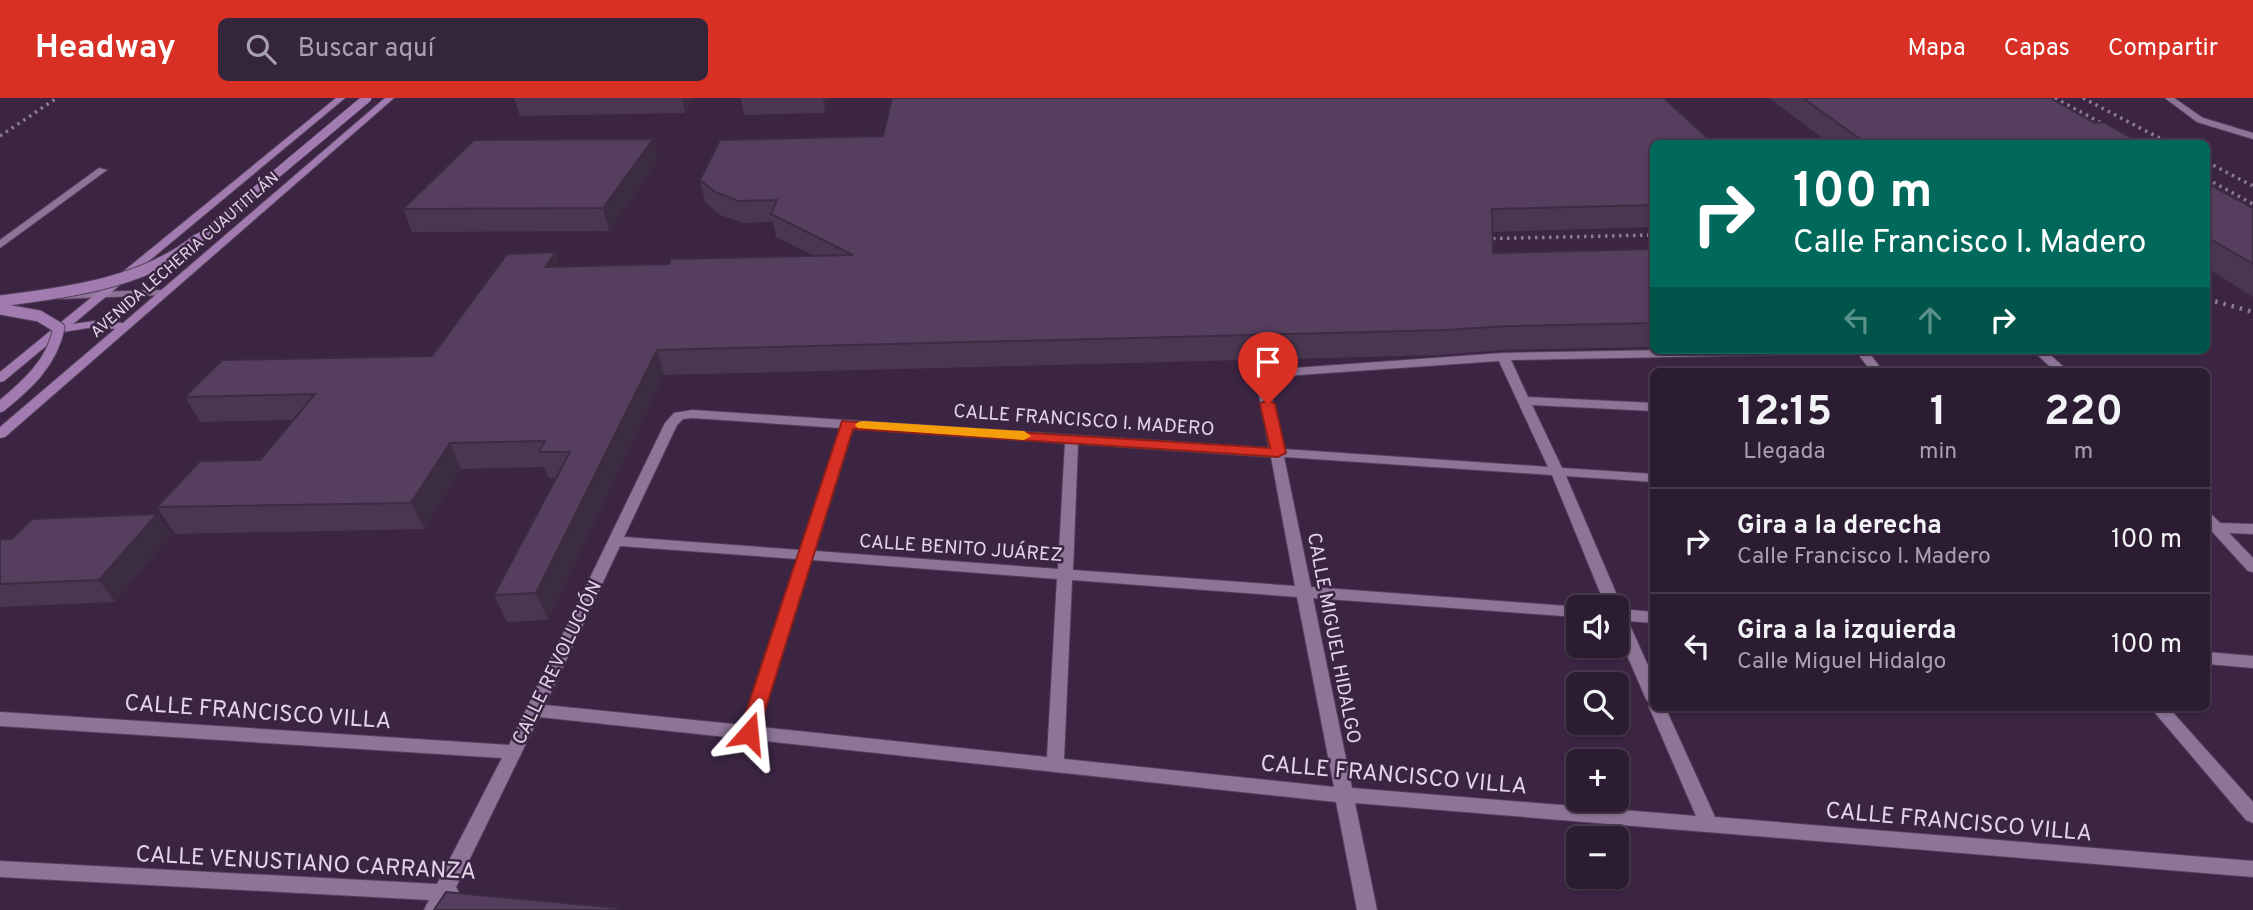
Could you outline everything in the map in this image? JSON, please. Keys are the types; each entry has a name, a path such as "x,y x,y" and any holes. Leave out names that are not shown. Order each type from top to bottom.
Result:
{"main road":[{"name":"AVENIDA LECHERIA CUAUTITLÁN","path":"0,378 341,98"},
{"path":"0,300 84,288 142,270 171,257 192,244 367,98"},
{"name":"AVENIDA LECHERIA CUAUTITLÁN","path":"0,434 390,98"},
{"path":"0,309 35,314 53,321 59,328 58,344 48,362 0,407"},
{"path":"58,330 94,324 123,326"}],"street":[{"path":"2169,98 2200,120 2253,136"},
{"path":"0,244 102,170"},
{"path":"0,300 161,293"},
{"path":"1609,595 1557,472 1503,358 1668,354"},
{"path":"1864,354 1875,368"},
{"path":"2043,354 2059,368"},
{"name":"CALLE MIGUEL HIDALGO","path":"1367,910 1262,379 1266,374 1503,358"},
{"path":"1523,401 1650,407"},
{"name":"CALLE FRANCISCO I. MADERO","path":"679,416 692,414 1650,478"},
{"name":"CALLE REVOLUCIÓN","path":"439,901 671,423 679,416"},
{"path":"749,733 848,424"},
{"path":"1055,765 1072,439"},
{"path":"2211,523 2253,529"},
{"path":"2211,523 2253,567"},
{"name":"CALLE BENITO JUÁREZ","path":"614,541 1305,592"},
{"path":"1305,592 1566,611"},
{"path":"1629,616 1650,618"},
{"path":"1629,642 1650,690"},
{"path":"2210,658 2253,662"},
{"name":"CALLE FRANCISCO VILLA","path":"533,710 1345,795 2253,869"},
{"path":"1659,711 1709,825"},
{"path":"2162,711 2253,815"},
{"name":"CALLE FRANCISCO VILLA","path":"0,719 514,751"},
{"name":"CALLE VENUSTIANO CARRANZA","path":"0,869 439,901 471,895"}],"building":[{"path":"892,98 1664,98 1710,140 1650,140 1650,205 1492,209 1493,253 1650,249 1650,323 657,350 536,593 494,595 570,452 539,452 545,441 450,443 411,503 157,507 200,461 260,460 315,394 185,397 222,360 432,356 507,254 556,252 545,267 669,264 671,259 853,255 771,214 777,200 738,201 715,192 700,180 720,140 883,136"},
{"path":"1803,98 2050,98 2095,123 2103,122 2135,140 1861,140"},
{"path":"653,139 603,208 403,209 474,140"},
{"path":"2210,185 2253,208 2253,264 2210,239"},
{"path":"157,514 99,580 0,584 0,539 12,539 32,519"},
{"path":"446,892 618,908 434,910"}],"railway":[{"path":"0,136 57,98"},
{"path":"2055,98 2133,140"},
{"path":"2083,98 2163,140"},
{"path":"2210,164 2253,186"},
{"path":"2210,181 2253,204"},
{"path":"1472,239 1650,235"},
{"path":"2210,300 2253,312"}],"slow traffic":[{"path":"863,425 1024,436"}],"route":[{"path":"749,733 848,424 1278,453 1268,404"}]}
